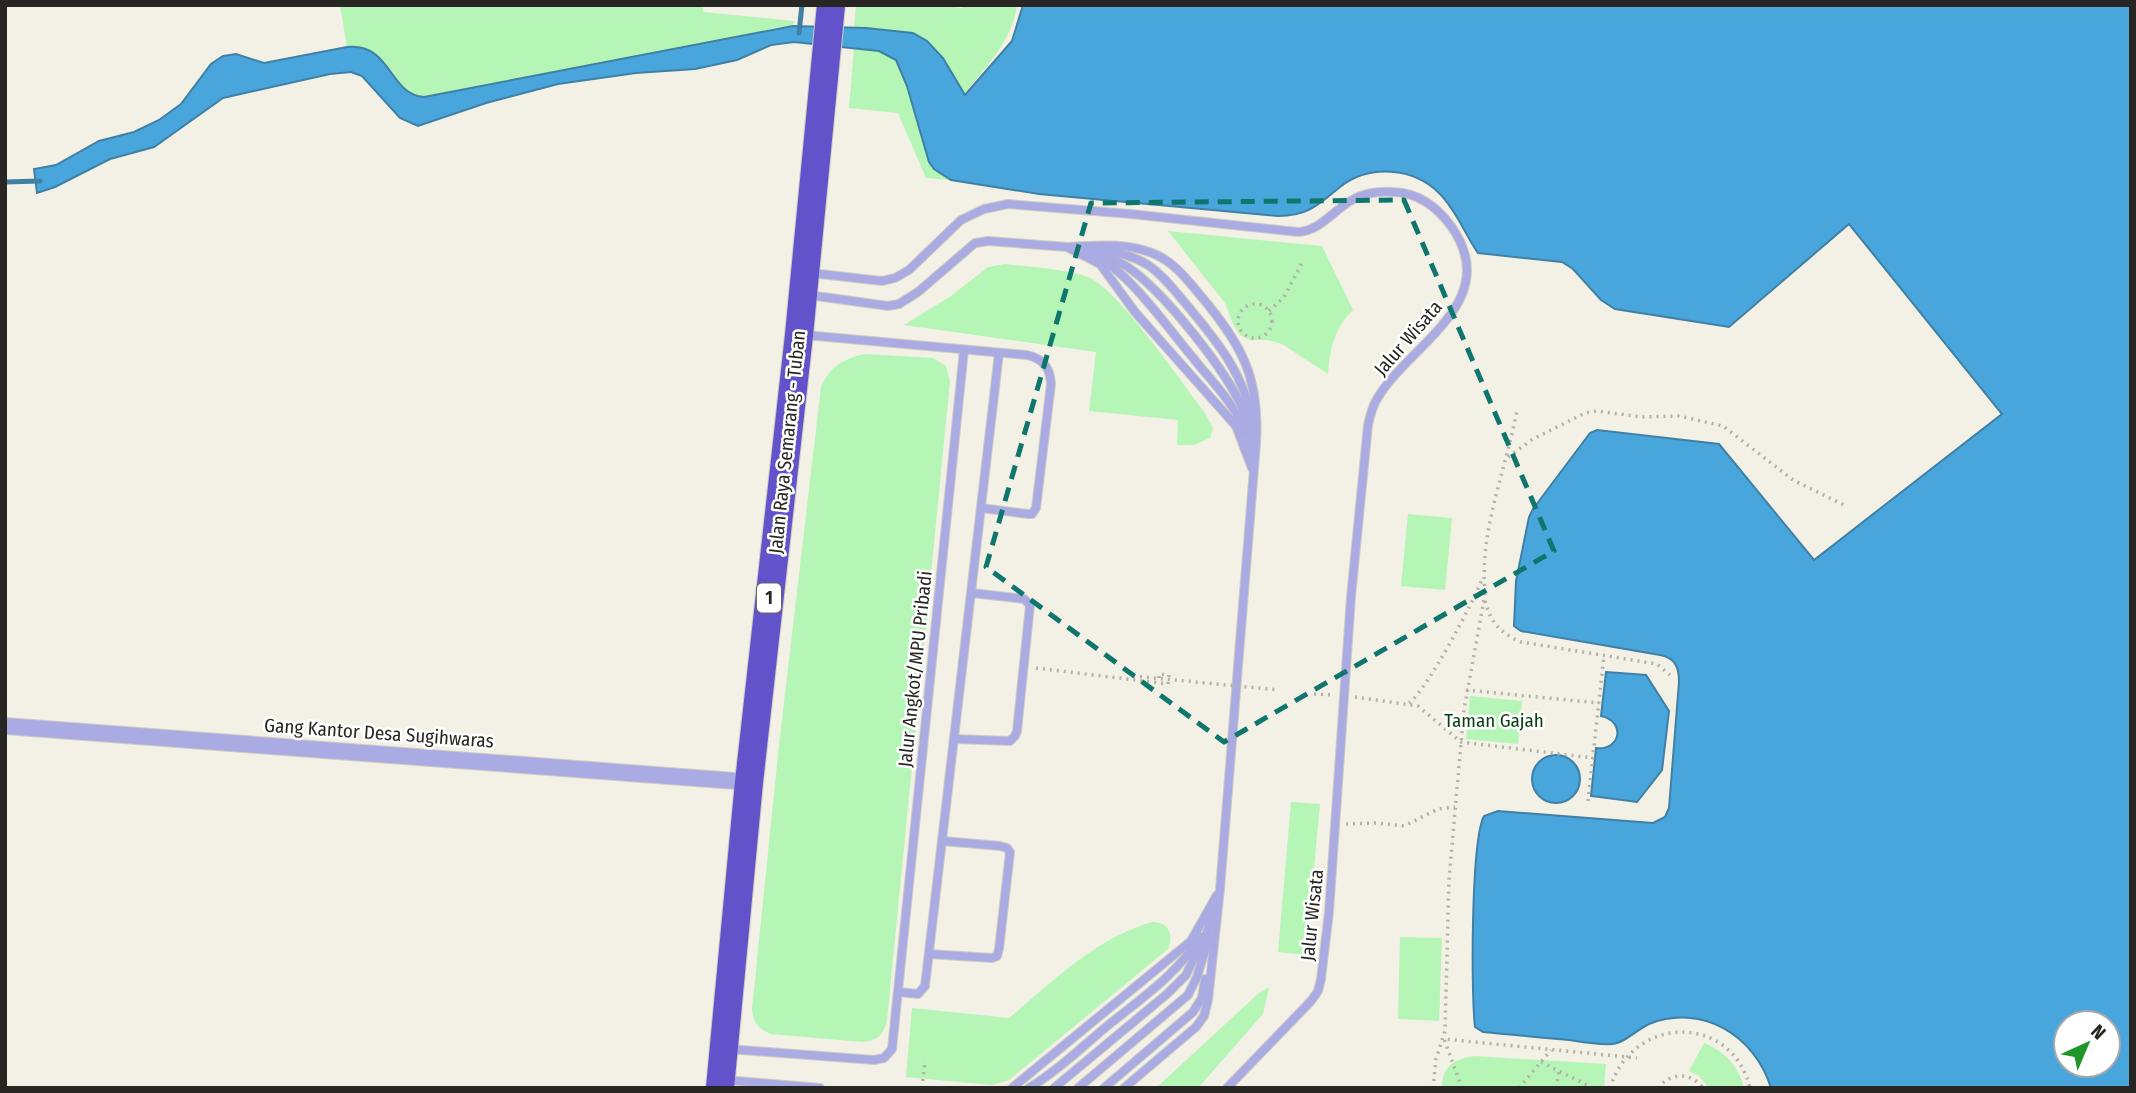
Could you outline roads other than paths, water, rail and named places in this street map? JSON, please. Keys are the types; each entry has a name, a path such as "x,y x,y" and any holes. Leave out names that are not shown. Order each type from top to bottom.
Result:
{"highway":[{"name":"Jalan Raya Semarang - Tuban","path":"721,1084 749,782 799,335 831,5"}],"street":[{"name":"Gang Kantor Desa Sugihwaras","path":"5,726 749,782"}],"lane":[{"name":"Jalur Wisata","path":"804,283 889,280 909,270 964,218 984,209 1008,204 1298,232 1313,229 1354,199 1393,192 1409,194 1435,208 1455,232 1465,258 1466,282 1455,309 1383,390 1370,417 1365,439 1329,912 1318,991 1227,1088"},
{"path":"804,283 893,306 918,292 975,243 988,241 1114,252 1148,265 1209,332 1237,371 1253,427 1254,475"},
{"path":"1067,247 1121,245 1155,254 1181,273 1222,321 1240,350 1252,378 1257,429 1220,889 1208,1000 1204,1016 1196,1027 1124,1088"},
{"path":"1067,247 1100,264 1135,312 1236,426 1254,475"},
{"path":"1067,247 1102,260 1119,274 1146,302 1228,401 1242,427 1254,475"},
{"path":"1067,247 1107,256 1127,267 1158,293 1198,341 1223,374 1245,415 1254,475"},
{"path":"799,335 1027,355 1039,359 1049,373 1051,384 1037,508 1031,514 981,508"},
{"name":"Jalur Angkot/MPU Pribadi","path":"724,1049 880,1060 888,1056 892,1049 964,350"},
{"path":"899,992 918,994 923,989 929,954 999,353"},
{"path":"955,739 1012,740 1017,730 1029,602 1024,599 972,593"},
{"path":"929,954 992,958 999,949 1010,852 1000,846 943,841"},
{"path":"1012,1088 1191,941 1220,889"},
{"path":"1029,1088 1053,1072 1180,964 1204,929 1220,889"},
{"path":"1054,1088 1186,975 1207,932 1220,889"},
{"path":"1078,1088 1191,991 1220,889"},
{"path":"1104,1088 1188,1017 1200,1003 1220,889"},
{"path":"721,1084 820,1088"}],"water":[{"path":"1023,5 2131,5 2131,1088 1771,1088 1753,1053 1740,1039 1707,1021 1669,1019 1649,1024 1621,1042 1607,1044 1483,1032 1475,1027 1474,885 1484,816 1498,811 1653,823 1665,817 1669,808 1679,682 1673,661 1660,655 1521,631 1514,626 1516,581 1529,517 1590,433 1597,430 1719,444 1814,560 2002,414 1849,224 1729,327 1615,309 1601,300 1573,269 1562,262 1478,253 1446,200 1429,185 1405,174 1378,172 1364,175 1340,187 1305,212 1278,216 1039,194 951,180 934,169 929,162 907,86 896,60 879,51 794,42 771,45 737,60 695,69 636,73 558,84 486,103 418,126 400,118 362,76 351,72 330,74 223,98 154,147 110,159 55,187 37,193 34,169 56,165 99,141 134,132 159,120 181,104 211,64 223,56 236,54 264,63 347,47 362,48 373,52 403,88 424,97 793,26 866,28 913,33 927,41 943,58 965,95 1012,41"},
{"path":"1606,672 1646,675 1669,711 1662,770 1637,802 1591,796 1596,748 1611,745 1617,735 1614,724 1601,716"},
{"path":"1556,755 1573,762 1580,779 1573,796 1556,803 1539,796 1532,779 1539,762"}],"waterway":[{"path":"799,33 802,5"},
{"path":"5,182 40,181"}],"park label":[{"name":"Taman Gajah","path":"1494,720"}]}
